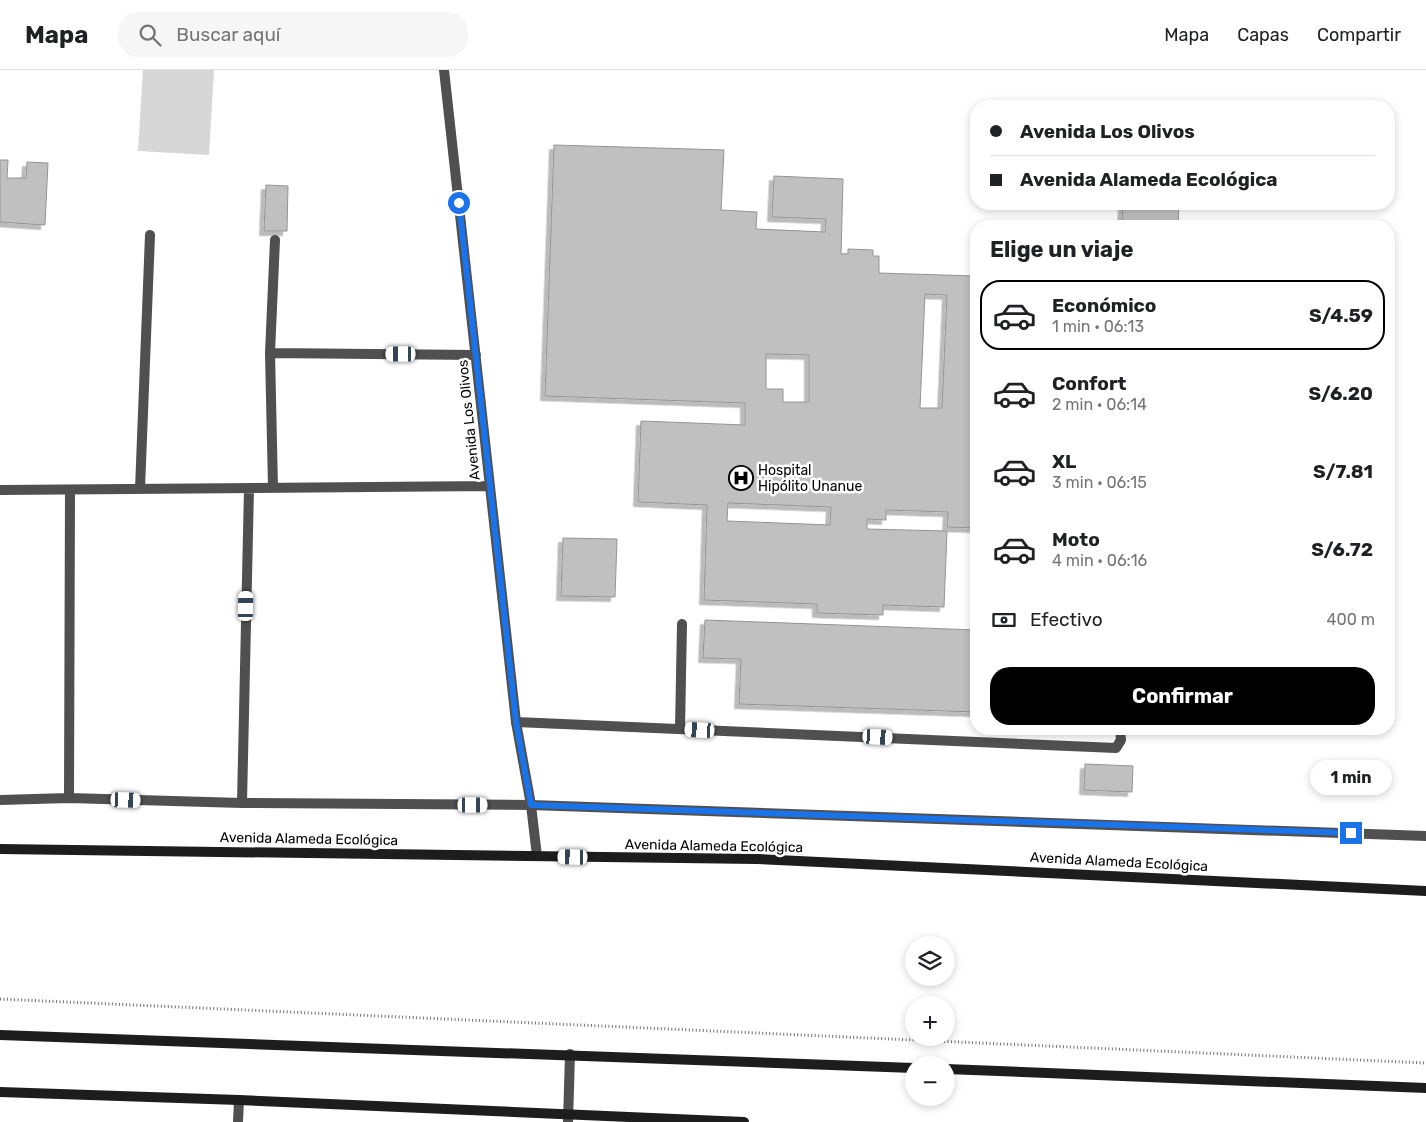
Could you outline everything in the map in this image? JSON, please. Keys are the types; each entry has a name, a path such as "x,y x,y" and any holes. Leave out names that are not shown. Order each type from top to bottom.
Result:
{"main road":[{"name":"Avenida Alameda Ecológica","path":"0,849 757,859 1426,890"},
{"path":"0,1035 570,1054 905,1068"},
{"path":"955,1069 1426,1088"},
{"path":"0,1092 239,1100 569,1118 744,1122"}],"street":[{"name":"Avenida Los Olivos","path":"444,70 516,722 531,805 537,856"},
{"path":"140,489 150,235"},
{"path":"273,488 270,353 275,240"},
{"path":"270,353 476,355"},
{"path":"0,490 490,486"},
{"path":"242,803 249,488"},
{"path":"69,798 70,490"},
{"path":"680,729 682,624"},
{"path":"516,722 1116,748 1121,740 1121,735"},
{"path":"0,800 69,798 242,803 531,805 1426,836"},
{"path":"569,1118 570,1054"},
{"path":"238,1122 239,1100"}],"path":[{"path":"0,999 1426,1064"}],"shaded area":[{"path":"143,70 214,70 209,155 138,151"}],"building":[{"path":"554,145 724,150 721,210 757,212 756,229 825,232 826,219 772,217 774,176 843,179 841,254 848,254 848,249 873,250 873,256 879,256 879,273 970,276 970,528 947,527 948,512 886,510 886,520 867,519 867,529 947,531 944,607 883,605 883,615 817,613 817,604 704,600 707,505 638,502 641,421 745,425 745,403 545,396","holes":["925,294 947,295 942,408 920,408","766,354 809,355 809,402 783,402 783,389 766,389","728,503 831,507 830,525 727,521"]},
{"path":"0,160 8,160 7,178 26,178 27,162 48,163 45,225 0,222"},
{"path":"266,185 288,186 287,231 264,231"},
{"path":"1123,210 1179,210 1178,220 1122,220"},
{"path":"563,538 617,539 615,597 561,596"},
{"path":"705,620 970,630 970,712 739,704 741,659 703,658"},
{"path":"1085,764 1133,766 1132,792 1084,790"}],"place":[{"name":"Hospital Hipólito Unanue","path":"741,478"}],"route":[{"path":"459,203 516,722 531,805 1351,833"}]}
